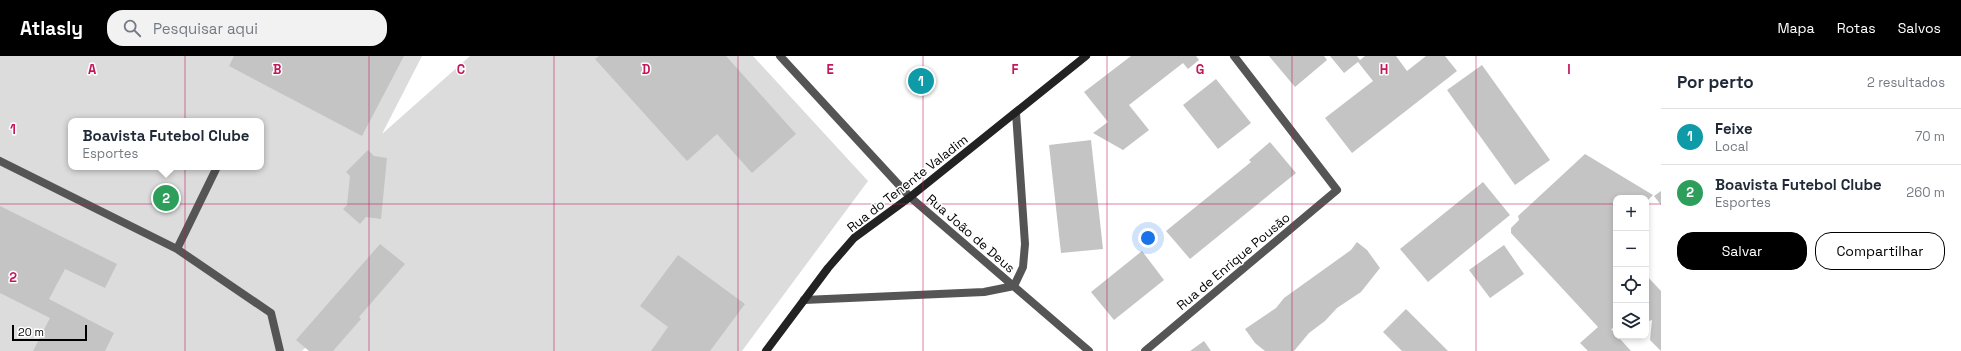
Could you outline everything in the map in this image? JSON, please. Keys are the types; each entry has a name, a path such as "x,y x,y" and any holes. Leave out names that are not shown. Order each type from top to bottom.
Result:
{"main road":[{"name":"Rua do Tenente Valadim","path":"766,351 828,268 854,238 910,197 1086,56"}],"street":[{"name":"Rua João de Deus","path":"780,56 910,197 1089,351"},
{"name":"Rua de Enrique Pousão","path":"1145,351 1337,190 1234,56"},
{"path":"804,300 984,292 1014,286 1023,267 1025,244 1016,113"},
{"path":"0,161 176,249 271,314 280,351"},
{"path":"176,249 216,170"}],"shaded area":[{"path":"0,56 422,56 382,134 470,56 753,56 868,181 742,351 314,351 307,346 302,351 0,351"}],"building":[{"path":"234,56 404,56 362,136 229,66"},
{"path":"599,56 726,56 796,134 752,173 717,134 687,161 595,59"},
{"path":"1131,56 1196,56 1199,60 1188,69 1183,63 1129,105 1149,130 1123,150 1093,133 1108,122 1084,92"},
{"path":"1269,56 1324,56 1327,60 1295,87"},
{"path":"1330,56 1357,56 1360,60 1365,56 1396,56 1407,71 1426,56 1445,56 1457,71 1352,153 1325,118 1373,81 1358,62 1344,73"},
{"path":"1482,65 1550,160 1515,185 1447,90"},
{"path":"1216,79 1251,123 1218,149 1183,105"},
{"path":"1091,140 1103,249 1061,253 1049,145"},
{"path":"1270,142 1296,173 1190,259 1166,231 1251,162 1249,160"},
{"path":"368,150 374,156 387,158 381,219 366,217 360,224 343,209 347,205 350,176 346,172"},
{"path":"1585,154 1653,195 1649,199 1649,195 1613,195 1613,328 1611,329 1613,331 1613,339 1620,339 1631,351 1588,351 1580,343 1598,327 1511,233 1511,228 1519,220 1518,216"},
{"path":"1483,182 1510,215 1428,282 1400,249"},
{"path":"1661,191 1661,205 1654,196"},
{"path":"0,206 117,264 105,288 65,269 49,299 114,333 105,351 33,351 50,318 0,293"},
{"path":"1357,242 1367,250 1380,268 1361,292 1337,308 1325,321 1309,333 1294,351 1265,351 1255,343 1245,329 1276,308 1284,298 1351,250"},
{"path":"380,244 405,264 359,317 361,319 333,351 309,351 296,340"},
{"path":"1504,245 1524,274 1490,298 1469,270"},
{"path":"1142,251 1164,280 1114,320 1091,292"},
{"path":"678,255 745,304 710,351 651,351 668,327 640,306"},
{"path":"1649,278 1661,291 1661,351 1650,340 1652,320 1649,321"},
{"path":"1406,309 1448,351 1402,351 1383,332"},
{"path":"1204,341 1211,351 1190,351"}],"place":[{"name":"Feixe","path":"921,81"},
{"name":"Boavista Futebol Clube","path":"166,198"}]}
